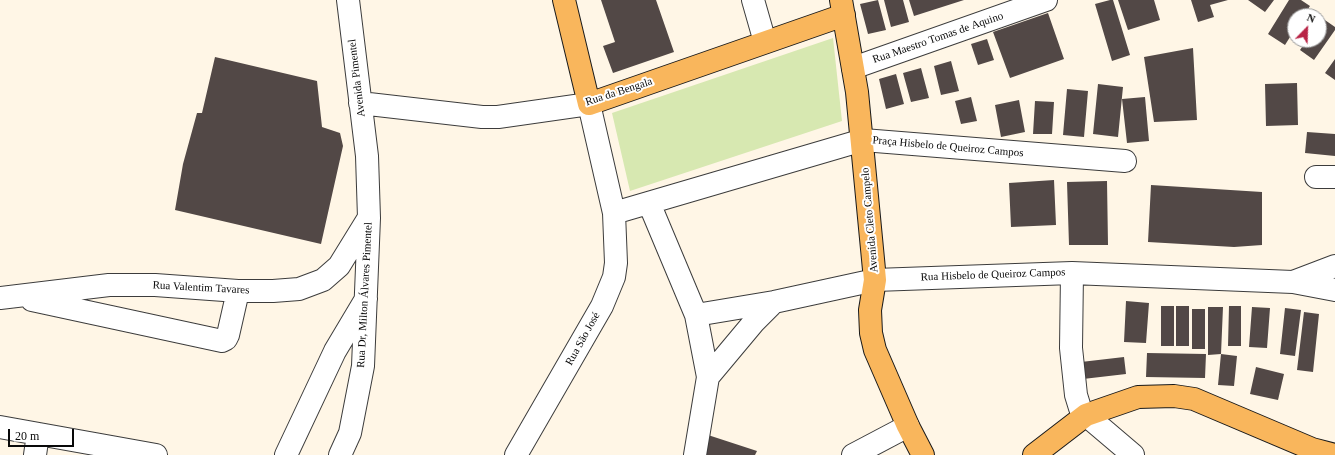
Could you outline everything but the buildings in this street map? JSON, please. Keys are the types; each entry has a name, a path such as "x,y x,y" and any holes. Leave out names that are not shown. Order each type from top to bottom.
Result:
{"main road":[{"path":"564,0 589,104"},
{"name":"Rua da Bengala","path":"589,104 765,42 843,7"},
{"name":"Avenida Cleto Campelo","path":"843,7 863,140 875,280 870,310 871,333 875,350 908,426 923,455"},
{"path":"1034,455 1086,415 1138,397 1184,397 1215,408 1312,449 1335,455"}],"street":[{"name":"Avenida Pimentel","path":"348,0 366,156"},
{"path":"753,0 765,42"},
{"name":"Rua Maestro Tomas de Aquino","path":"853,68 1046,0"},
{"name":"Rua da Bengala","path":"360,103 482,117 498,117 589,104"},
{"name":"Rua São José","path":"516,455 602,306 611,284 616,262 614,213 589,104"},
{"name":"Praça Hisbelo de Queiroz Campos","path":"614,213 863,140 1125,161"},
{"name":"Rua Dr, Milton Álvares Pimentel","path":"340,455 350,433 363,366 367,298 369,218 366,156"},
{"path":"649,203 696,315 708,377 695,455"},
{"name":"Rua Valentim Tavares","path":"7,297 117,285 155,285 238,291 298,289 322,280 339,266 369,218"},
{"name":"Rua Hisbelo de Queiroz Campos","path":"1292,282 1335,266"},
{"path":"1072,273 1071,348 1076,395 1080,408 1086,415 1133,455"},
{"name":"Rua Hisbelo de Queiroz Campos","path":"696,315 774,302 875,280 1072,273 1292,282 1335,290"},
{"path":"7,297 222,341 226,339 228,335 238,291"},
{"path":"286,455 335,351 367,298"},
{"path":"708,377 754,322 774,302"},
{"path":"853,455 908,426"},
{"path":"0,427 37,445 156,455"}],"green space":[{"path":"833,38 842,121 630,191 612,113"}]}
